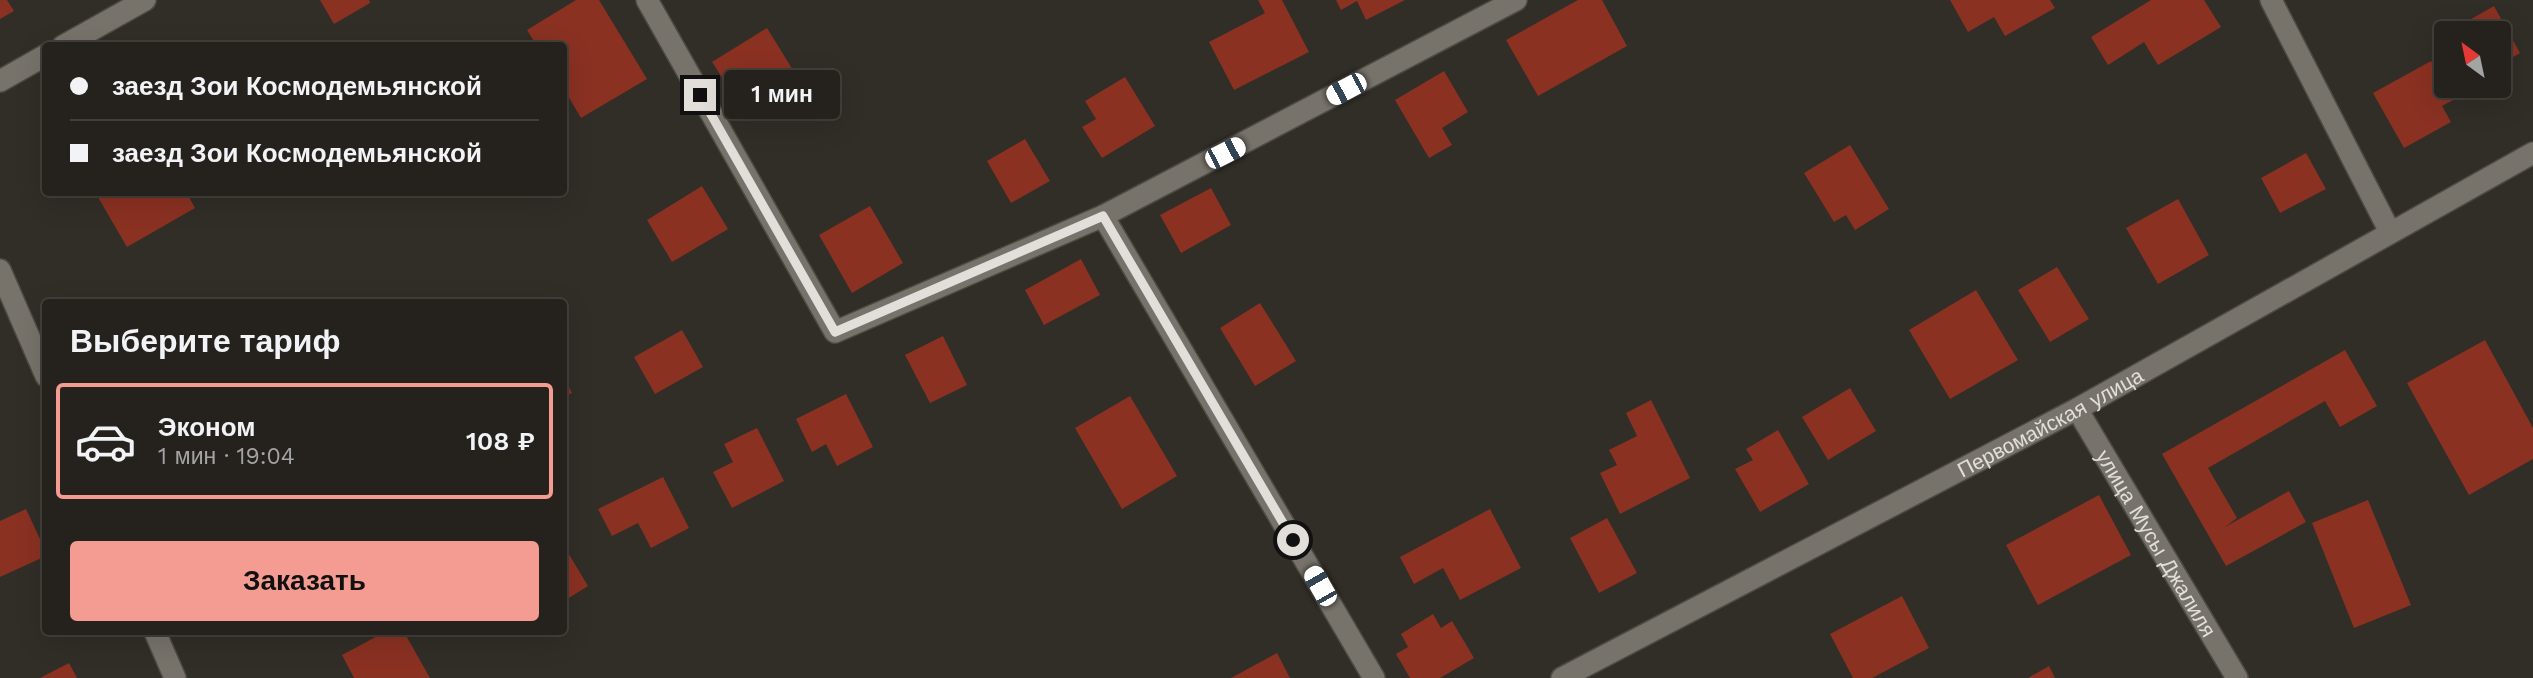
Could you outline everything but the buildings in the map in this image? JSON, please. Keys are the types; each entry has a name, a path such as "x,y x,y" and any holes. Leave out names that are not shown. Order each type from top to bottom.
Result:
{"street":[{"path":"70,42 145,0"},
{"path":"647,0 835,332 1103,216 1516,0"},
{"path":"2271,0 2390,232"},
{"path":"0,80 42,57"},
{"name":"Первомайская улица","path":"1562,678 2077,409 2533,153"},
{"path":"1103,216 1374,678"},
{"path":"0,270 42,367"},
{"name":"улица Мусы Джалиля","path":"2077,409 2238,678"},
{"path":"156,635 175,678"}],"route":[{"path":"700,95 835,332 1103,216 1293,540"}]}
